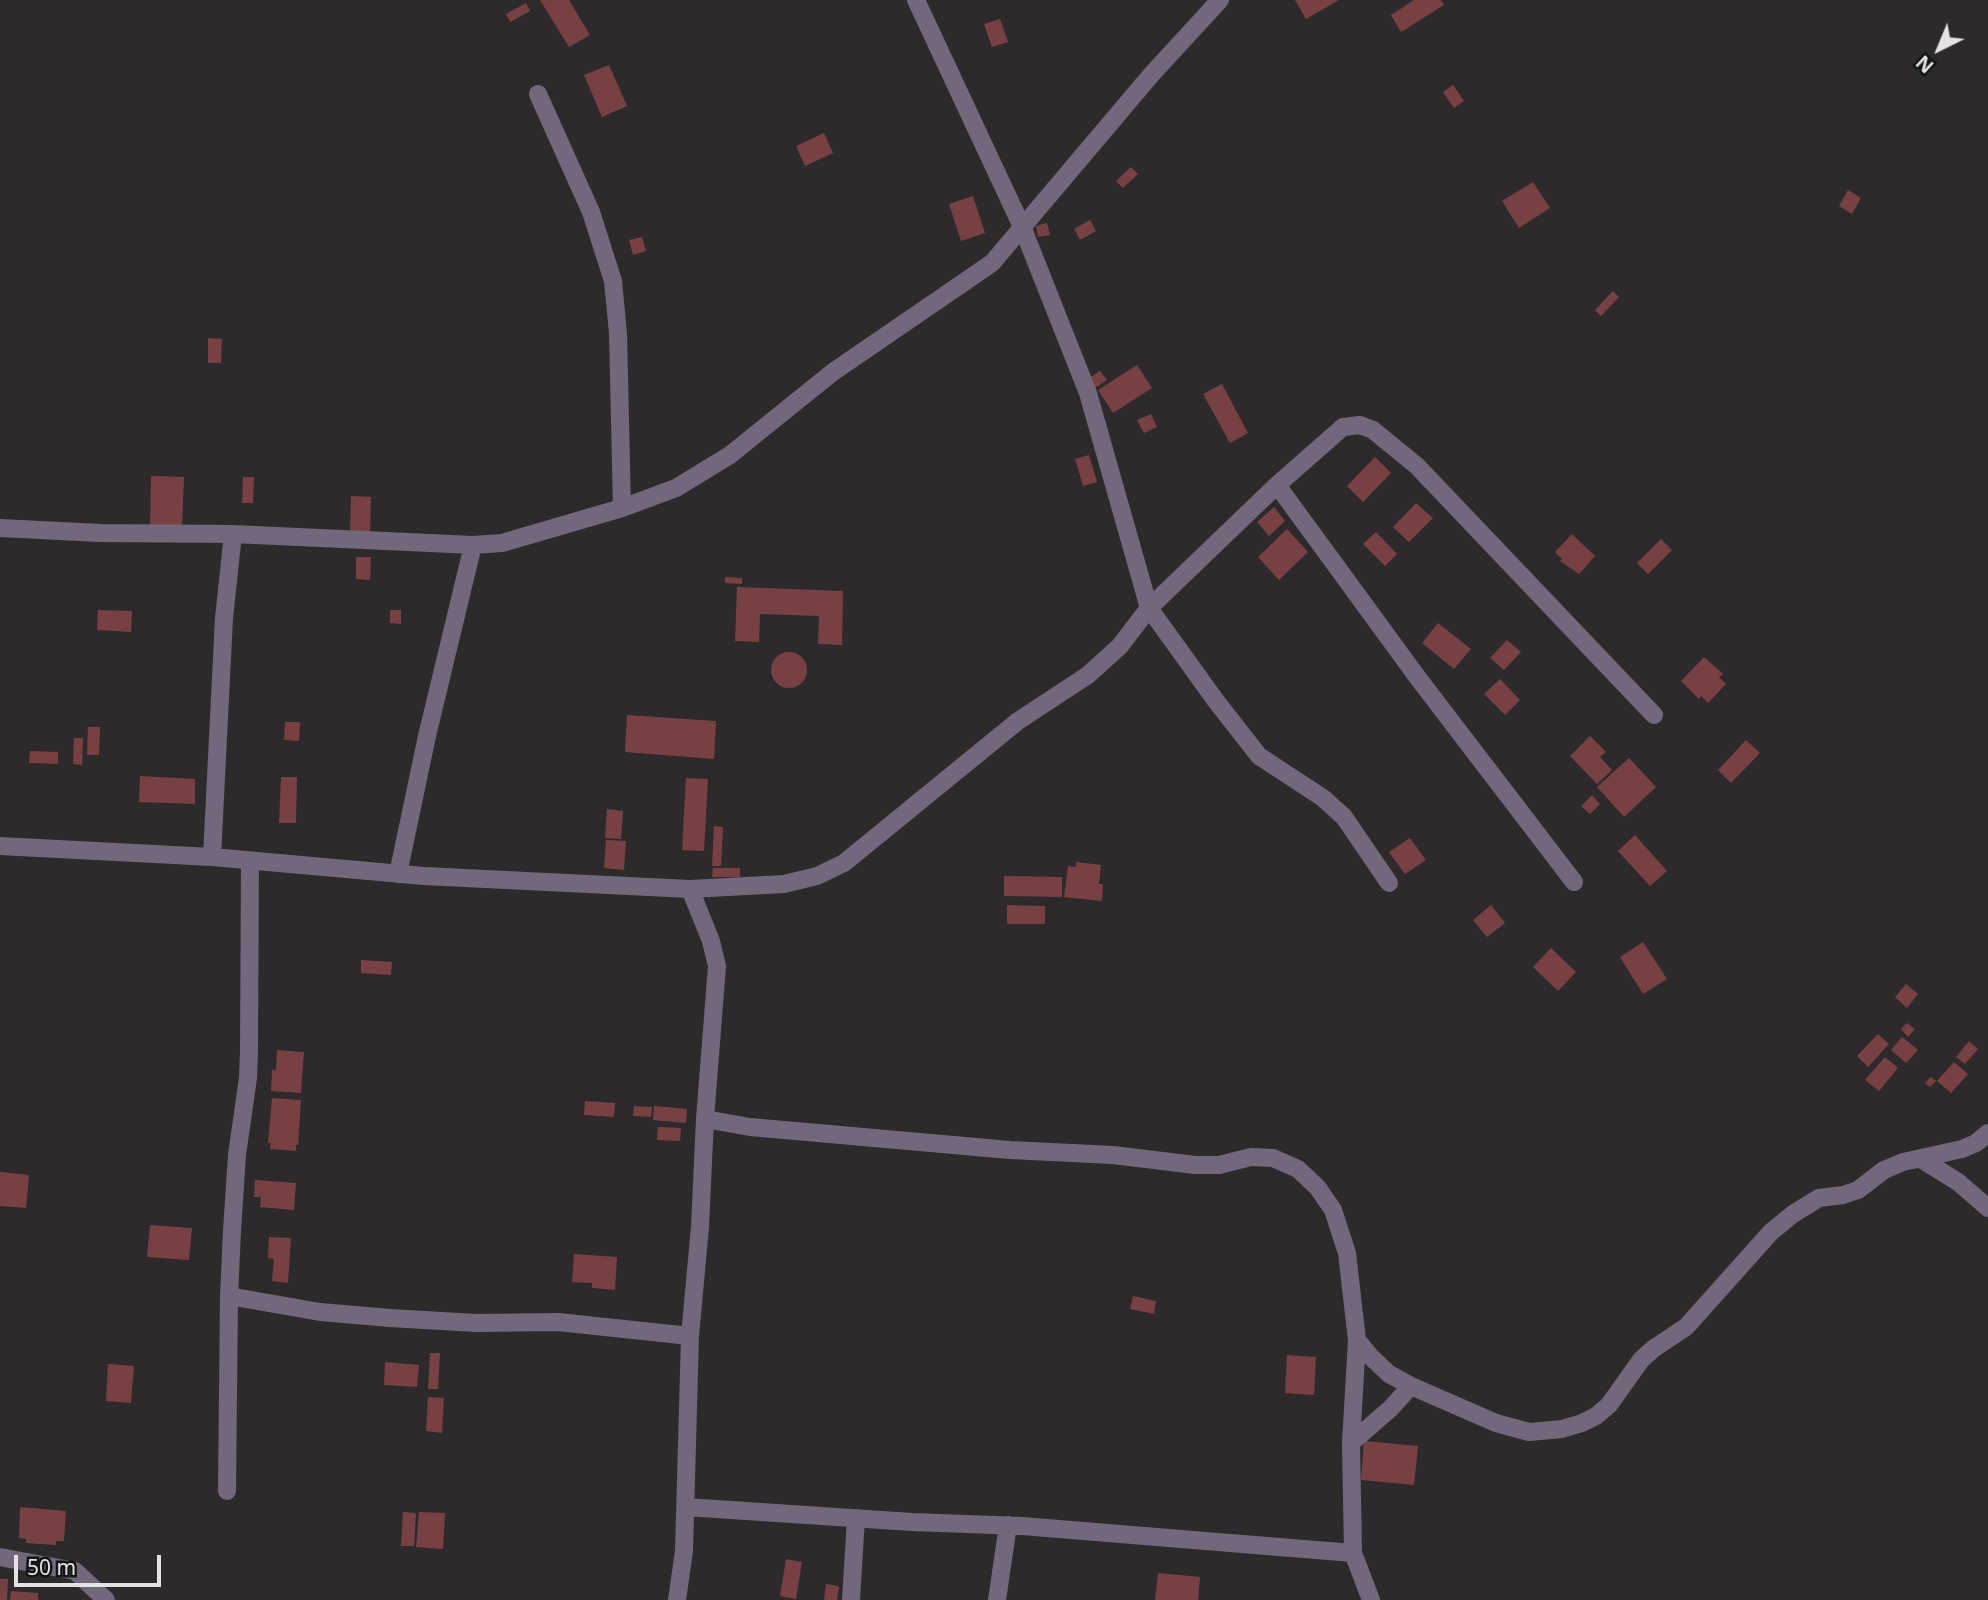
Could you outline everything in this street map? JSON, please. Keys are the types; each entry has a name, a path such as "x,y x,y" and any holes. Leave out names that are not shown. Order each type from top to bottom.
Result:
{"street":[{"path":"916,0 1023,229 1088,393 1150,608 1259,756 1323,798 1344,817 1389,883"},
{"path":"0,528 100,533 233,534 473,545 502,543 622,508 676,488 704,473 833,372 983,270 1023,229 1151,75 1220,0"},
{"path":"538,94 590,212 613,281 618,346 622,508"},
{"path":"0,846 212,856 398,874 690,889 784,884 817,876 844,863 1018,722 1088,674 1120,646 1150,608 1277,485 1343,427 1360,425 1373,430 1417,466 1654,715"},
{"path":"1277,485 1418,678 1574,882"},
{"path":"212,856 224,618 233,534"},
{"path":"398,874 427,736 473,545"},
{"path":"227,1491 229,1296 237,1155 249,1064 250,861"},
{"path":"677,1600 684,1551 690,1336 717,966 711,941 690,889"},
{"path":"705,1119 750,1127 1010,1150 1113,1155 1195,1165 1219,1165 1251,1157 1273,1158 1298,1169 1318,1188 1333,1210 1347,1253 1357,1340 1351,1443 1353,1553 1371,1600"},
{"path":"1357,1340 1388,1374 1473,1414 1515,1430 1544,1431 1582,1423 1609,1405 1642,1360 1653,1349 1686,1327 1771,1232 1793,1214 1819,1198 1858,1190 1884,1170 1962,1149 1976,1143 1988,1133"},
{"path":"1921,1159 1958,1182 1988,1208"},
{"path":"229,1296 320,1312 476,1322 558,1322 690,1336"},
{"path":"1351,1443 1391,1408 1411,1386"},
{"path":"686,1507 1008,1525 1353,1553"},
{"path":"851,1600 856,1518"},
{"path":"997,1600 1008,1525"},
{"path":"0,1557 75,1571 106,1600"}],"building":[{"path":"540,0 569,0 590,35 569,47"},
{"path":"1295,0 1339,0 1306,19"},
{"path":"1414,0 1441,0 1444,5 1401,32 1391,15"},
{"path":"526,3 530,11 510,22 506,14"},
{"path":"1000,19 1008,42 992,47 984,24"},
{"path":"609,65 627,106 602,117 584,75"},
{"path":"1453,85 1464,101 1454,108 1443,92"},
{"path":"824,133 833,153 805,166 796,146"},
{"path":"1131,167 1138,174 1123,188 1116,181"},
{"path":"1533,182 1550,208 1519,228 1502,201"},
{"path":"1848,190 1861,198 1852,214 1839,206"},
{"path":"973,196 985,233 961,241 949,204"},
{"path":"1090,220 1096,231 1080,240 1074,229"},
{"path":"1047,223 1050,235 1038,237 1036,226"},
{"path":"642,237 646,251 633,255 629,240"},
{"path":"1613,291 1619,297 1601,316 1595,310"},
{"path":"208,338 222,339 221,363 208,363"},
{"path":"1137,365 1152,388 1113,413 1098,390"},
{"path":"1100,371 1107,380 1092,390 1086,380"},
{"path":"1222,384 1248,433 1230,443 1203,394"},
{"path":"1151,414 1157,427 1144,433 1137,420"},
{"path":"1089,455 1097,482 1083,486 1075,459"},
{"path":"1375,457 1391,473 1363,502 1347,486"},
{"path":"151,476 184,477 182,527 150,526"},
{"path":"243,477 254,477 253,503 242,503"},
{"path":"351,496 371,497 370,535 350,534"},
{"path":"1416,503 1433,518 1409,542 1393,527"},
{"path":"1274,507 1285,521 1269,536 1257,522"},
{"path":"1287,529 1308,552 1279,580 1258,557"},
{"path":"1376,532 1397,554 1385,566 1363,544"},
{"path":"1572,534 1595,556 1579,574 1560,561 1562,559 1555,552"},
{"path":"1661,539 1672,550 1648,574 1637,563"},
{"path":"356,557 371,557 370,580 356,579"},
{"path":"725,577 742,578 742,584 725,583"},
{"path":"737,587 843,591 842,645 818,644 819,616 760,614 759,642 735,641"},
{"path":"98,610 132,611 131,632 97,630"},
{"path":"390,610 401,610 401,624 390,623"},
{"path":"1438,623 1471,649 1454,669 1422,643"},
{"path":"1507,640 1521,652 1504,670 1490,658"},
{"path":"789,652 802,657 807,670 802,683 789,688 776,683 771,670 776,657"},
{"path":"1704,657 1723,674 1719,677 1726,684 1708,703 1701,696 1699,699 1681,681"},
{"path":"1500,679 1520,700 1505,715 1484,694"},
{"path":"627,715 716,721 714,759 625,752"},
{"path":"285,722 300,722 299,741 284,740"},
{"path":"88,727 100,727 99,755 87,755"},
{"path":"1590,736 1606,752 1600,757 1612,770 1597,784 1570,756"},
{"path":"74,738 83,738 82,765 73,764"},
{"path":"1746,740 1760,753 1731,783 1718,770"},
{"path":"30,751 58,752 58,764 29,763"},
{"path":"1629,758 1656,787 1624,817 1597,787"},
{"path":"140,776 195,779 195,804 139,802"},
{"path":"281,777 297,777 296,823 279,823"},
{"path":"686,778 708,779 704,851 682,850"},
{"path":"1592,795 1600,804 1590,814 1581,806"},
{"path":"607,809 623,811 621,839 605,838"},
{"path":"714,826 723,827 721,866 712,866"},
{"path":"1635,835 1667,871 1650,886 1618,851"},
{"path":"1410,838 1426,860 1405,874 1389,852"},
{"path":"606,840 626,841 624,870 604,868"},
{"path":"1076,862 1101,865 1099,884 1103,884 1102,901 1064,897 1068,866 1076,867"},
{"path":"713,868 740,868 740,877 712,877"},
{"path":"1004,876 1062,877 1062,897 1004,896"},
{"path":"1007,905 1045,906 1045,924 1007,924"},
{"path":"1491,905 1505,923 1487,937 1473,920"},
{"path":"1643,942 1667,979 1643,994 1620,957"},
{"path":"1551,948 1576,972 1558,991 1533,967"},
{"path":"361,960 392,962 391,975 361,973"},
{"path":"1906,984 1918,994 1907,1008 1895,997"},
{"path":"1907,1023 1915,1029 1908,1037 1901,1029"},
{"path":"1878,1034 1889,1044 1868,1067 1857,1056"},
{"path":"1902,1037 1918,1050 1906,1063 1891,1050"},
{"path":"1969,1041 1978,1049 1965,1064 1956,1057"},
{"path":"277,1050 304,1052 301,1093 271,1091"},
{"path":"1885,1057 1898,1068 1879,1091 1865,1080"},
{"path":"1954,1062 1968,1074 1951,1093 1937,1081"},
{"path":"1931,1077 1936,1081 1930,1087 1925,1083"},
{"path":"272,1098 301,1100 296,1151 270,1149 271,1143 268,1143"},
{"path":"585,1101 615,1103 614,1117 584,1115"},
{"path":"634,1106 652,1107 651,1117 633,1116"},
{"path":"654,1106 687,1109 686,1123 653,1120"},
{"path":"658,1127 681,1128 680,1141 657,1140"},
{"path":"0,1172 29,1175 26,1208 0,1206"},
{"path":"255,1180 296,1183 294,1210 260,1207 261,1197 254,1197"},
{"path":"150,1225 192,1228 189,1260 147,1257"},
{"path":"269,1237 291,1238 288,1283 272,1281 274,1259 268,1258"},
{"path":"574,1254 617,1257 615,1290 592,1288 592,1283 572,1282"},
{"path":"1133,1296 1156,1301 1154,1314 1130,1309"},
{"path":"430,1353 440,1353 438,1389 428,1389"},
{"path":"1287,1355 1316,1357 1314,1395 1285,1393"},
{"path":"385,1362 419,1365 417,1387 384,1385"},
{"path":"108,1364 134,1366 131,1403 106,1401"},
{"path":"428,1397 444,1398 442,1433 426,1431"},
{"path":"1364,1441 1418,1446 1414,1485 1361,1480"},
{"path":"20,1507 66,1511 64,1541 56,1541 56,1545 26,1543 26,1539 19,1538"},
{"path":"403,1512 416,1513 414,1546 401,1546"},
{"path":"419,1512 445,1513 443,1549 416,1547"},
{"path":"786,1559 802,1562 796,1599 780,1596"},
{"path":"1158,1573 1200,1577 1198,1600 1155,1600"},
{"path":"0,1579 8,1579 7,1600 0,1600"},
{"path":"826,1584 839,1586 837,1600 824,1600"},
{"path":"11,1591 38,1593 38,1600 10,1600"}]}
